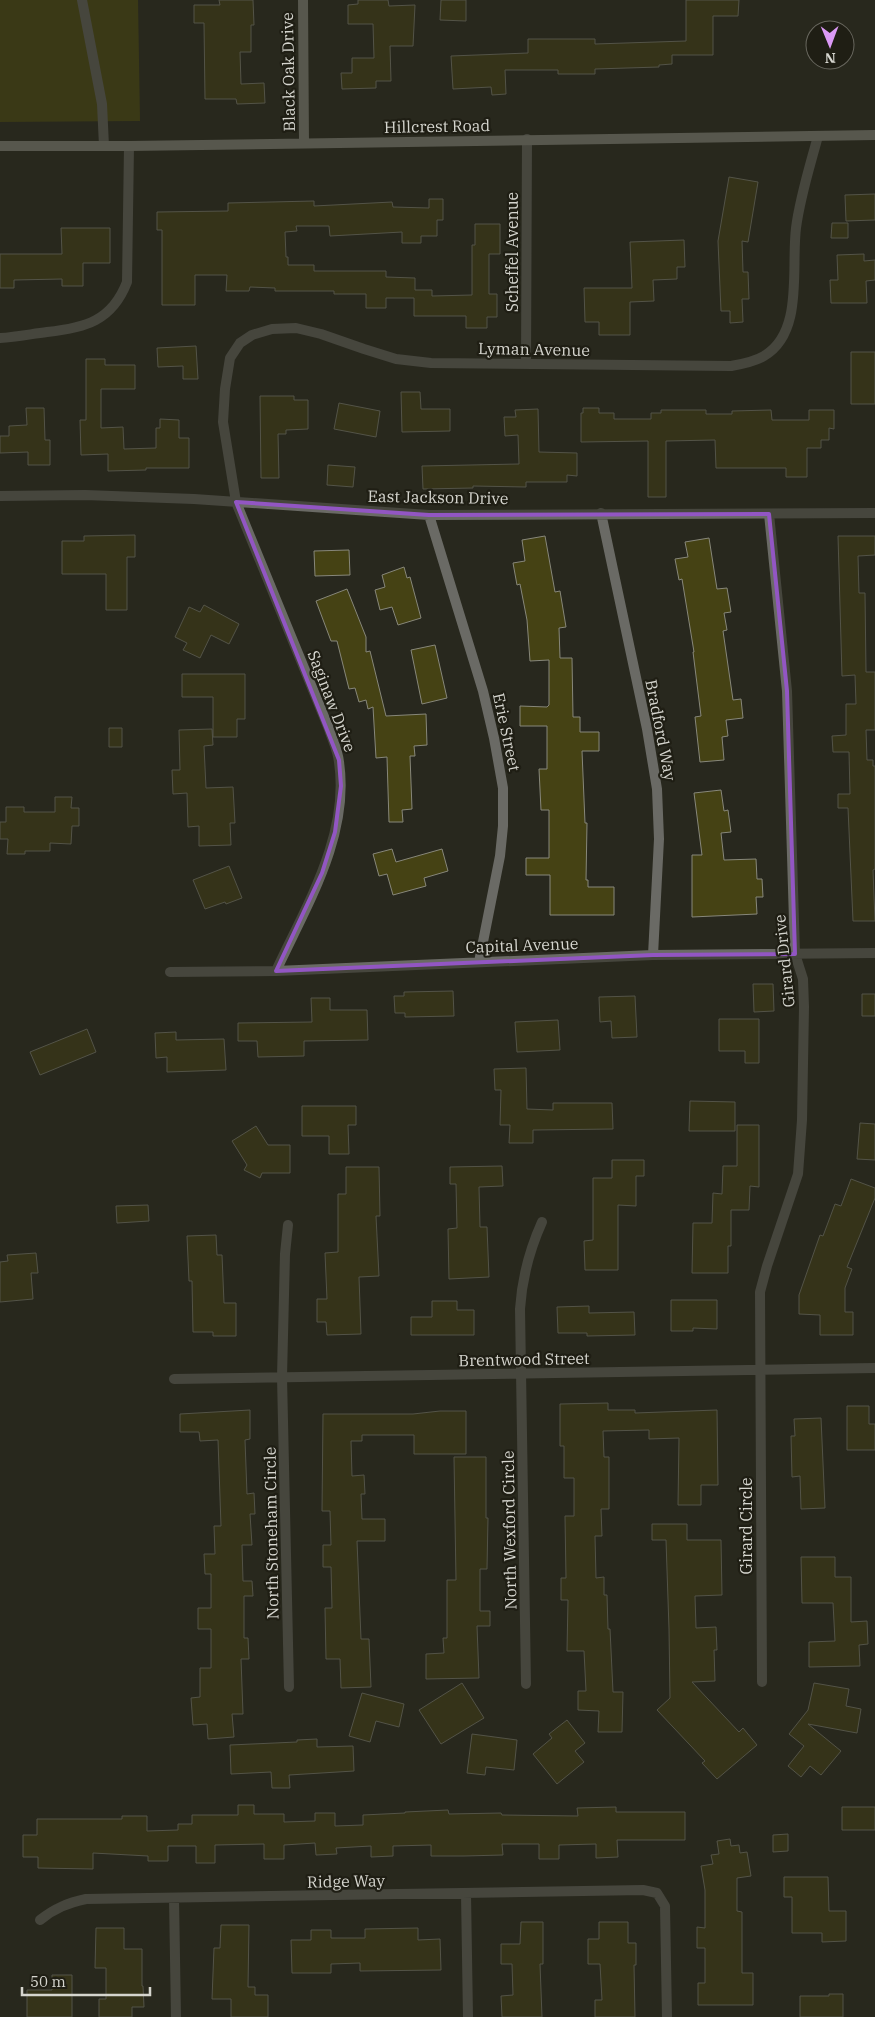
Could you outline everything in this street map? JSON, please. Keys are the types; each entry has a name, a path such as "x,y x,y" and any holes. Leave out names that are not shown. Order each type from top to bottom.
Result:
{"street":[{"path":"82,0 102,104 104,146"},
{"name":"Black Oak Drive","path":"302,0 304,143"},
{"name":"Hillcrest Road","path":"0,146 130,146 875,134"},
{"name":"Lyman Avenue","path":"236,502 223,422 224,388 230,358 240,343 252,335 272,329 296,328 321,334 396,359 431,363 731,366 748,363 764,356 778,345 787,330 791,314 796,228 818,136"},
{"name":"Scheffel Avenue","path":"526,364 527,140"},
{"path":"0,338 80,327 99,319 111,310 121,297 127,282 130,146"},
{"name":"East Jackson Drive","path":"0,496 86,495 194,498 429,515 875,513"},
{"name":"Saginaw Drive","path":"236,502 329,729 339,760 341,786 339,808 330,851 322,873 276,971"},
{"name":"Bradford Way","path":"601,513 647,728 657,789 660,839 652,955"},
{"name":"Girard Drive","path":"761,1370 760,1292 767,1266 790,1202 799,1165 802,1120 804,1006 803,980 795,954 787,691 769,514"},
{"name":"Erie Street","path":"429,515 483,691 504,788 500,856 479,962"},
{"name":"Capital Avenue","path":"170,972 276,971 652,955 875,953"},
{"name":"North Wexford Circle","path":"526,1684 521,1375 522,1282 532,1244 542,1222"},
{"name":"North Stoneham Circle","path":"288,1225 285,1254 282,1377 289,1687"},
{"name":"Brentwood Street","path":"174,1379 875,1368"},
{"name":"Girard Circle","path":"761,1370 762,1682"},
{"name":"Ridge Way","path":"40,1920 51,1911 69,1903 86,1899 643,1890 657,1893 665,1906 667,2017"},
{"path":"466,1894 468,2017"},
{"path":"174,1898 176,2017"}],"highlighted area":[{"path":"236,502 429,515 769,514 787,691 795,954 653,955 276,971 322,873 335,832 341,786 339,760"}],"shaded area":[{"path":"0,0 138,0 140,121 0,122"}],"building":[{"path":"219,0 253,0 254,25 251,25 251,52 240,52 241,84 264,83 265,103 237,104 236,99 205,99 204,23 194,23 194,5 220,5"},
{"path":"358,0 388,0 389,6 415,5 413,46 390,46 391,81 376,81 376,88 342,89 341,73 352,73 352,58 374,58 373,24 348,24 348,5 358,4"},
{"path":"441,0 466,0 466,21 440,20"},
{"path":"686,0 739,0 738,16 713,16 713,55 672,55 672,64 659,65 659,67 595,69 595,74 558,74 558,70 505,70 506,94 492,95 491,87 453,89 451,56 528,53 528,39 595,39 595,44 686,41"},
{"path":"729,177 758,182 748,242 742,241 743,272 748,272 749,299 742,299 743,322 730,323 730,311 721,311 718,241"},
{"path":"875,194 875,220 846,221 845,195"},
{"path":"429,199 443,199 443,220 437,220 437,236 421,236 421,243 402,243 402,232 330,236 329,226 296,226 297,231 285,232 288,265 314,265 314,271 386,271 386,277 415,278 415,290 432,290 432,296 472,295 472,245 475,245 475,224 500,224 500,254 489,254 489,294 497,294 497,317 487,317 487,328 466,328 466,316 414,316 414,298 386,298 386,308 366,308 366,294 334,294 334,291 275,291 275,288 250,287 249,291 226,291 227,275 195,275 195,305 162,305 162,230 157,230 157,212 228,211 228,203 314,201 314,206 392,202 393,207 429,208"},
{"path":"832,223 848,223 848,238 831,238"},
{"path":"61,228 110,228 110,263 83,263 83,286 62,286 62,279 14,280 14,288 0,288 0,254 62,254"},
{"path":"684,240 685,267 677,267 677,279 653,280 654,301 630,302 630,335 599,335 599,322 585,322 584,288 632,288 630,242"},
{"path":"864,254 864,261 875,260 875,280 866,281 867,303 831,303 830,280 838,280 837,255"},
{"path":"196,346 198,379 183,379 183,366 158,367 157,348"},
{"path":"851,352 875,352 875,404 851,404"},
{"path":"86,359 105,359 105,365 135,365 135,389 101,389 101,428 123,427 124,449 156,448 156,428 160,428 160,419 179,420 179,438 189,438 189,468 146,468 146,470 108,471 108,454 81,455 80,420 86,420"},
{"path":"401,392 420,392 421,409 450,409 450,431 402,432"},
{"path":"260,396 294,396 294,400 308,400 308,429 286,430 286,434 278,434 279,478 261,478"},
{"path":"339,403 380,411 376,437 334,429"},
{"path":"26,408 44,408 45,440 50,440 50,465 28,465 28,452 0,453 0,436 9,436 9,426 27,425"},
{"path":"583,408 599,408 599,413 614,413 614,419 651,419 651,413 661,413 661,410 706,410 706,414 732,414 732,411 771,410 772,420 809,420 809,410 834,410 834,429 829,428 829,440 821,440 821,448 807,448 807,477 786,477 786,468 716,468 715,440 666,441 666,497 648,497 648,441 581,442 581,413 583,413"},
{"path":"538,409 539,452 577,453 577,476 567,475 567,482 526,482 526,487 473,486 473,488 423,489 422,466 519,464 518,435 505,436 504,417 516,417 515,410"},
{"path":"328,465 355,467 353,487 327,485"},
{"path":"135,535 135,557 127,557 127,610 106,610 106,574 62,574 62,541 84,541 84,536"},
{"path":"545,536 555,592 560,591 566,627 559,628 560,658 572,658 573,717 580,717 580,732 599,732 599,751 582,751 585,823 587,823 586,880 588,880 588,887 614,887 614,915 550,915 550,875 526,875 526,858 549,858 549,810 541,810 539,769 547,769 547,726 520,726 520,706 547,707 549,705 549,660 530,661 527,620 520,584 517,585 513,563 525,561 522,540"},
{"path":"838,536 875,536 875,555 858,556 859,593 865,593 866,672 875,672 875,730 866,730 867,760 873,760 873,766 875,766 875,869 873,870 875,921 853,921 848,808 838,808 838,794 850,794 849,752 833,752 832,736 846,735 846,704 856,704 855,675 842,676"},
{"path":"709,538 717,589 727,588 731,612 724,613 727,630 723,631 733,700 741,699 743,718 726,720 728,736 722,737 724,760 700,762 695,717 701,716 694,652 682,579 679,580 675,559 688,557 685,542"},
{"path":"349,550 350,575 315,576 314,551"},
{"path":"404,567 407,578 410,577 421,618 398,625 392,607 380,610 375,590 385,587 382,575"},
{"path":"347,589 366,637 366,652 370,651 386,716 426,714 427,745 414,746 415,756 410,756 412,809 402,810 403,822 389,822 387,757 376,758 373,707 368,709 366,700 359,702 355,688 349,689 337,641 331,641 316,601"},
{"path":"204,605 239,624 229,644 211,635 200,658 183,650 187,643 175,637 189,607 200,612"},
{"path":"435,645 447,698 422,704 411,650"},
{"path":"182,674 245,674 245,719 237,719 237,737 213,737 213,697 182,697"},
{"path":"109,728 122,728 122,747 109,747"},
{"path":"212,729 213,745 204,746 206,788 233,787 235,823 230,823 231,845 199,846 199,826 188,827 187,793 173,794 172,770 180,770 179,730"},
{"path":"721,790 724,811 728,810 731,832 721,833 724,860 756,859 757,879 762,879 763,897 756,897 757,914 692,917 692,855 702,855 694,793"},
{"path":"55,797 72,797 71,808 79,808 79,826 72,826 71,844 50,843 50,851 25,851 25,854 7,854 8,839 0,839 0,822 6,822 6,807 24,807 24,812 55,812"},
{"path":"392,849 396,862 442,849 448,871 424,878 426,886 393,895 387,874 379,876 373,854"},
{"path":"229,866 242,898 205,909 193,880"},
{"path":"753,984 773,984 774,1011 754,1012"},
{"path":"453,991 454,1016 405,1017 405,1013 395,1013 394,996 404,996 404,992"},
{"path":"862,994 875,994 875,1016 862,1016"},
{"path":"635,996 637,1037 612,1038 611,1021 600,1022 599,997"},
{"path":"311,998 330,998 330,1010 367,1010 368,1040 304,1041 304,1056 258,1057 257,1041 238,1041 238,1023 312,1022"},
{"path":"719,1019 759,1019 759,1063 745,1063 745,1051 719,1051"},
{"path":"558,1020 560,1050 517,1052 515,1022"},
{"path":"87,1029 96,1052 40,1075 30,1052"},
{"path":"176,1032 176,1040 224,1039 226,1070 167,1072 167,1057 156,1058 155,1033"},
{"path":"526,1068 527,1109 553,1110 553,1103 612,1103 613,1129 533,1130 533,1143 509,1143 510,1125 500,1125 501,1090 495,1090 494,1069"},
{"path":"690,1101 735,1102 735,1131 689,1131"},
{"path":"302,1106 356,1106 356,1125 348,1125 349,1154 329,1154 329,1136 302,1136"},
{"path":"860,1123 875,1124 875,1160 857,1159"},
{"path":"737,1125 759,1125 759,1187 750,1186 749,1210 731,1210 731,1246 728,1246 728,1273 692,1273 693,1223 712,1223 713,1193 722,1194 723,1166 737,1166"},
{"path":"256,1126 268,1145 290,1145 290,1173 262,1173 260,1178 244,1170 247,1165 232,1141"},
{"path":"612,1160 644,1160 644,1176 636,1176 636,1206 618,1205 618,1270 585,1270 584,1241 593,1240 593,1178 612,1178"},
{"path":"502,1166 503,1186 479,1187 480,1227 487,1227 489,1277 449,1279 448,1229 457,1228 456,1184 450,1184 450,1167"},
{"path":"346,1167 379,1167 380,1216 376,1216 379,1276 359,1277 361,1334 327,1335 326,1322 317,1322 317,1299 327,1299 325,1253 338,1252 338,1194 346,1194"},
{"path":"851,1179 875,1188 875,1198 847,1267 852,1269 845,1288 845,1312 853,1312 853,1335 820,1335 820,1315 799,1314 799,1295 820,1235 823,1236 835,1204 841,1206"},
{"path":"148,1205 149,1221 117,1223 116,1206"},
{"path":"216,1235 217,1255 222,1255 224,1303 236,1303 236,1336 213,1336 213,1332 193,1332 192,1281 189,1281 187,1236"},
{"path":"36,1253 38,1273 31,1273 33,1299 0,1302 0,1262 8,1261 7,1255"},
{"path":"671,1300 717,1300 717,1329 693,1328 693,1331 671,1331"},
{"path":"432,1301 457,1301 457,1310 474,1310 474,1335 411,1335 411,1317 432,1317"},
{"path":"589,1306 589,1313 634,1312 635,1335 587,1336 587,1333 558,1333 557,1307"},
{"path":"608,1403 608,1410 635,1410 635,1413 717,1410 718,1485 701,1485 701,1505 678,1505 679,1438 649,1439 649,1430 603,1431 604,1457 609,1457 609,1509 601,1509 602,1536 595,1536 596,1578 604,1577 604,1595 607,1595 608,1629 610,1629 613,1692 623,1692 622,1732 598,1732 599,1711 578,1710 578,1691 586,1691 584,1651 567,1651 568,1600 561,1600 561,1578 566,1578 565,1516 574,1516 574,1478 564,1478 564,1446 560,1446 560,1404"},
{"path":"847,1406 869,1406 869,1424 875,1424 875,1450 847,1450"},
{"path":"250,1410 250,1439 245,1440 247,1494 254,1493 255,1514 250,1514 252,1545 242,1545 243,1581 252,1581 253,1596 244,1596 244,1638 248,1638 249,1659 241,1659 243,1714 232,1714 234,1737 208,1739 207,1724 193,1725 191,1698 200,1697 200,1668 211,1668 211,1629 198,1629 198,1608 211,1608 211,1574 205,1574 204,1554 215,1554 214,1526 221,1526 218,1440 200,1441 199,1432 180,1432 180,1414"},
{"path":"466,1411 466,1454 414,1454 414,1435 362,1435 362,1441 351,1441 352,1476 364,1475 365,1494 361,1494 362,1519 385,1519 385,1541 357,1541 361,1639 369,1639 371,1687 341,1688 340,1659 326,1659 325,1608 332,1608 331,1567 323,1567 323,1545 331,1545 330,1511 322,1511 323,1414 413,1414"},
{"path":"821,1418 825,1508 801,1509 800,1476 792,1477 791,1436 795,1436 794,1419"},
{"path":"454,1457 486,1457 487,1569 480,1569 480,1611 490,1611 490,1626 477,1626 479,1678 426,1679 426,1654 444,1653 443,1638 447,1638 447,1580 456,1580"},
{"path":"652,1524 687,1524 687,1540 721,1540 722,1595 695,1596 696,1628 716,1627 717,1650 714,1650 715,1681 692,1682 739,1732 743,1728 757,1745 717,1779 702,1763 705,1761 657,1710 670,1698 669,1629 666,1540 652,1540"},
{"path":"801,1557 835,1557 835,1577 851,1577 851,1622 867,1621 868,1644 859,1645 860,1666 809,1667 809,1642 835,1641 833,1603 802,1603"},
{"path":"462,1683 484,1718 441,1744 419,1710"},
{"path":"814,1683 849,1689 846,1706 861,1709 857,1733 808,1724 841,1751 821,1775 810,1766 801,1777 788,1766 804,1746 789,1734 808,1710"},
{"path":"362,1693 404,1704 399,1727 376,1721 370,1742 349,1736"},
{"path":"567,1720 585,1743 575,1751 584,1762 557,1784 533,1754 552,1738 549,1734"},
{"path":"472,1734 517,1740 514,1770 486,1767 485,1775 467,1773"},
{"path":"317,1739 317,1747 353,1746 354,1771 289,1775 290,1788 272,1788 271,1772 231,1774 230,1745 297,1742 297,1740"},
{"path":"238,1805 254,1805 254,1814 284,1814 284,1822 315,1821 315,1813 335,1813 335,1826 363,1825 363,1815 448,1810 449,1814 501,1813 502,1815 578,1816 577,1808 616,1807 616,1812 685,1812 685,1840 617,1840 618,1857 596,1858 596,1844 559,1845 559,1859 539,1859 539,1844 502,1844 503,1855 464,1856 431,1856 431,1845 393,1846 393,1856 371,1857 371,1846 336,1848 337,1854 316,1855 315,1843 284,1845 284,1859 264,1859 264,1844 215,1845 215,1863 196,1863 196,1846 168,1846 168,1861 148,1861 148,1856 93,1853 93,1869 38,1868 38,1857 23,1857 23,1835 37,1835 37,1819 122,1819 122,1816 147,1816 147,1831 178,1830 178,1824 192,1824 192,1815 238,1815"},
{"path":"842,1807 875,1807 875,1830 842,1830"},
{"path":"788,1834 788,1851 773,1852 773,1835"},
{"path":"730,1839 731,1846 739,1845 740,1853 747,1852 751,1876 737,1878 737,1911 742,1912 742,1973 753,1973 753,2005 698,2005 698,1983 705,1983 705,1948 697,1948 697,1927 705,1928 705,1890 701,1866 713,1864 711,1855 719,1854 717,1841"},
{"path":"784,1877 828,1877 829,1911 846,1911 846,1941 822,1942 822,1933 792,1933 792,1897 784,1897"},
{"path":"521,1922 543,1922 543,1964 540,1964 542,2017 502,2017 501,1996 513,1995 512,1964 501,1964 501,1944 520,1944"},
{"path":"599,1922 628,1922 628,1943 636,1943 636,1965 634,1965 635,2017 595,2017 595,2000 602,2000 600,1964 588,1964 588,1939 599,1939"},
{"path":"221,1925 249,1925 248,1987 255,1987 255,1995 268,1995 268,2017 231,2017 231,1999 212,1999 214,1948 220,1948"},
{"path":"96,1928 124,1928 124,1949 142,1949 144,2007 132,2007 132,2017 99,2017 99,1999 106,1999 106,1968 95,1968"},
{"path":"418,1928 418,1940 440,1939 441,1970 360,1971 360,1963 331,1964 331,1973 292,1973 291,1940 311,1940 311,1930 331,1930 331,1938 365,1938 365,1929"},
{"path":"52,1975 72,1975 72,2017 27,2017 27,1990 52,1990"},
{"path":"829,1994 843,1994 843,2017 800,2017 800,1996 829,1996"}]}
